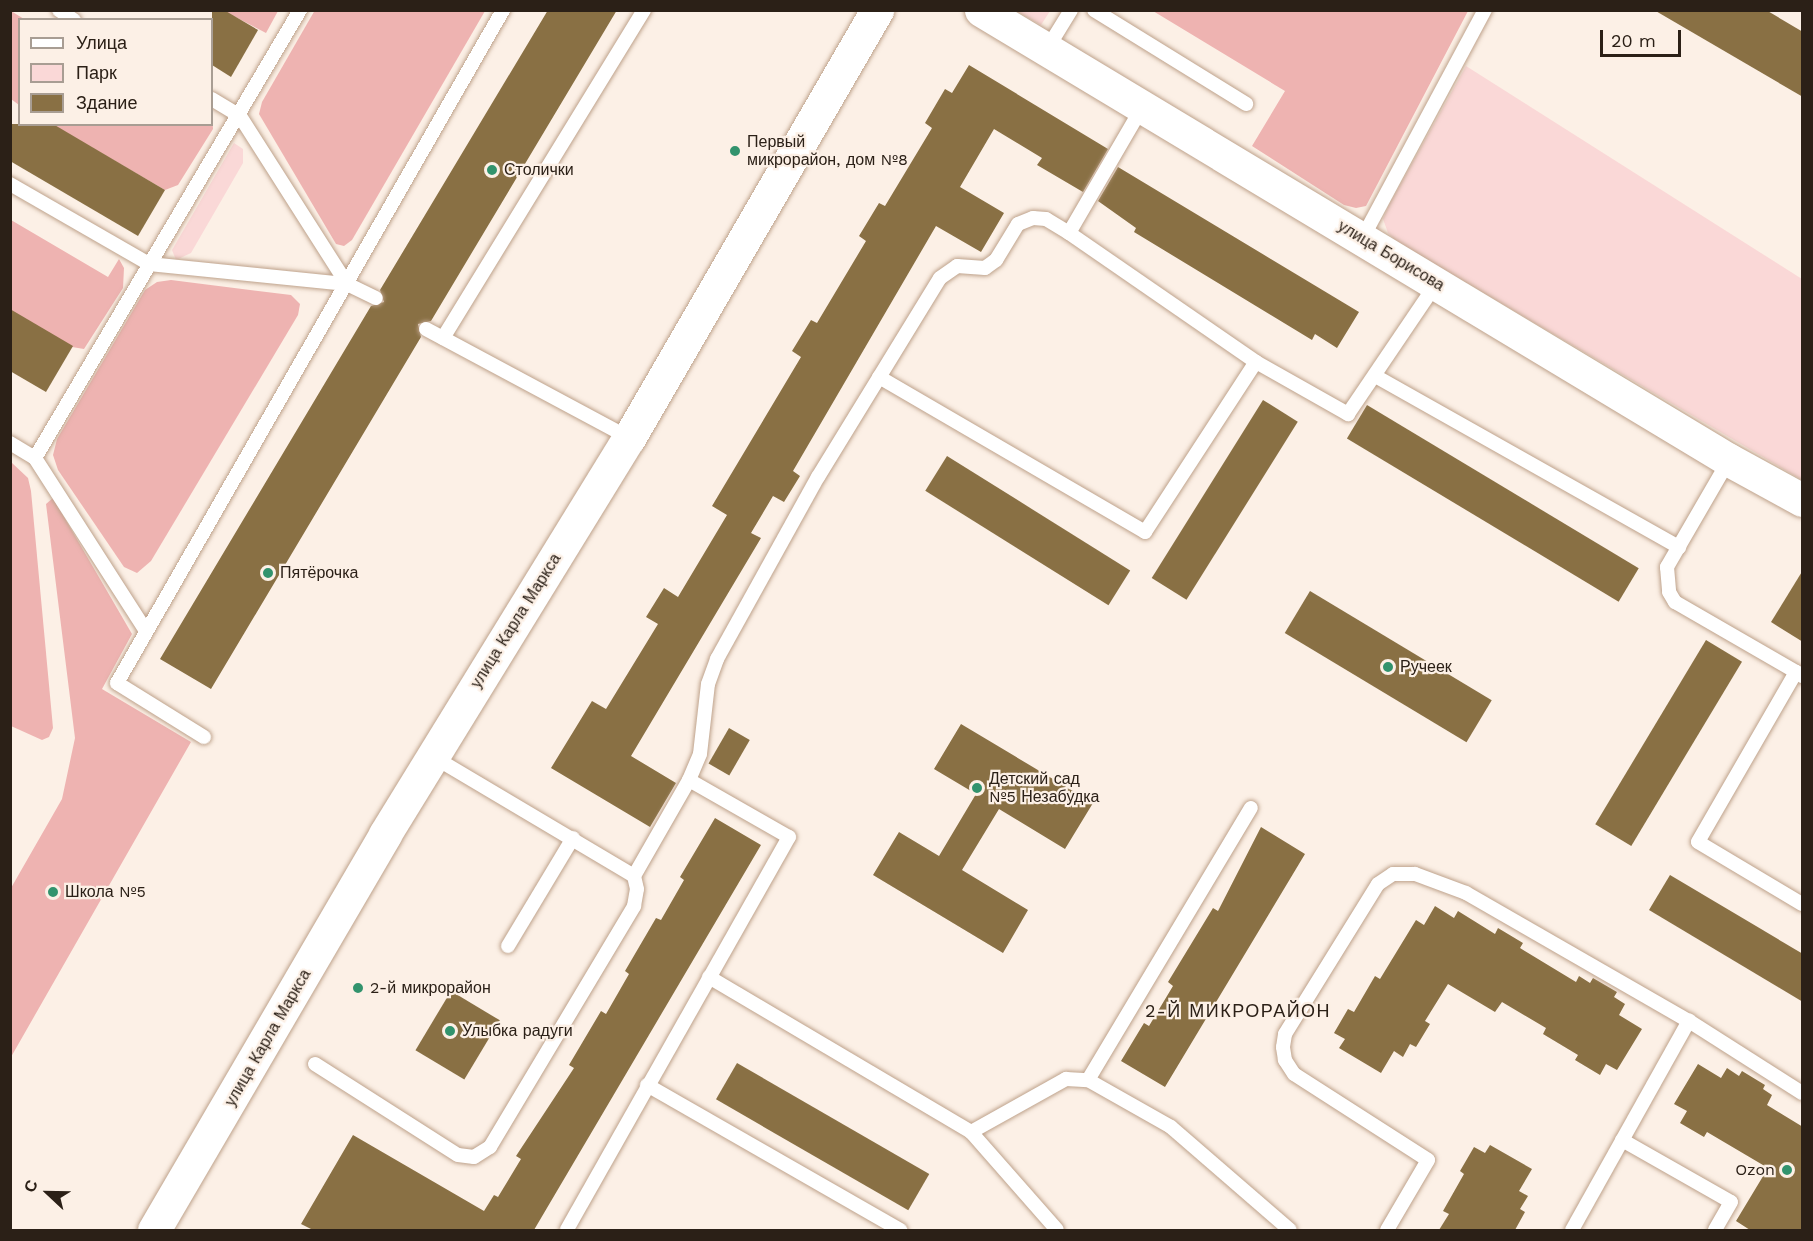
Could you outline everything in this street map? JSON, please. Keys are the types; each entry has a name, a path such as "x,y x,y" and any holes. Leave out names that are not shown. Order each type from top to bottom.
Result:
{"main road":[{"name":"улица Карла Маркса","path":"154,1230 432,756 630,438 877,10"},
{"name":"улица Борисова","path":"981,10 1143,105 1729,460 1803,500"}],"lane":[{"path":"58,10 71,18"},
{"path":"35,458 149,264 240,116 300,10"},
{"path":"204,736 117,683 503,10"},
{"path":"443,338 644,10"},
{"path":"1047,50 1071,10"},
{"path":"1094,10 1246,104"},
{"path":"1362,239 1485,10"},
{"path":"213,100 240,116 346,284"},
{"path":"1069,233 1143,105"},
{"path":"10,184 149,264 346,284 376,298"},
{"path":"315,1064 458,1155 474,1157 490,1147 634,906 637,889 634,876 689,780 700,754 708,684 717,659 818,477 947,271 957,266 985,268 996,260 1018,224 1034,218 1046,219 1256,362 1348,414 1377,376 1436,284"},
{"path":"426,329 630,438"},
{"path":"879,377 1145,532 1256,362"},
{"path":"1377,376 1679,547"},
{"path":"10,443 35,458 146,631"},
{"path":"1729,460 1667,567 1669,592 1675,602 1799,674 1698,842 1803,904"},
{"path":"432,756 634,876"},
{"path":"567,1230 789,837 689,780"},
{"path":"1088,1080 1251,808"},
{"path":"508,946 573,838"},
{"path":"1387,1230 1428,1160 1294,1074 1285,1060 1283,1047 1286,1034 1378,885 1393,874 1415,874 1466,892 1689,1021 1803,1094"},
{"path":"709,976 971,1132 1057,1230"},
{"path":"1572,1230 1689,1021"},
{"path":"971,1132 1066,1078 1088,1080 1171,1127 1290,1230"},
{"path":"647,1085 900,1230"},
{"path":"1622,1140 1731,1202 1715,1230"}],"green space":[{"path":"1050,10 1041,25 1016,11"},
{"path":"1466,66 1802,279 1802,480 1397,242 1388,233 1383,219 1389,205"},
{"path":"234,143 243,149 243,163 191,253 176,260 172,250"}],"shaded area":[{"path":"315,10 485,11 352,240 344,246 336,244 259,114 262,102"},
{"path":"11,11 22,18 18,18 18,104 11,99"},
{"path":"224,11 278,11 266,33"},
{"path":"1153,11 1468,11 1366,206 1356,208 1344,205 1252,146 1285,91"},
{"path":"55,126 213,126 178,185 165,190"},
{"path":"11,220 108,277 119,259 124,268 123,288 84,349 72,347 11,311"},
{"path":"171,280 291,295 300,304 298,315 151,561 137,573 124,567 58,470 53,455 57,439 145,290 157,282"},
{"path":"11,462 28,478 31,491 53,728 49,737 42,740 11,726"},
{"name":"Школа №5","path":"53,498 132,634 102,689 191,742 11,1057 11,888 62,799 75,738 46,504"}],"building":[{"path":"212,10 224,10 258,30 231,77 213,66"},
{"path":"548,10 617,10 431,321 418,324 421,337 211,689 160,659 371,306 384,302 380,290"},
{"path":"1654,10 1766,10 1803,32 1803,97"},
{"path":"969,65 1108,149 1083,192 1037,165 1042,158 994,129 960,187 1004,213 981,252 936,226 793,471 800,476 784,502 773,496 751,533 761,538 631,756 676,783 650,827 551,768 592,701 606,709 658,624 646,617 664,588 678,597 727,515 712,506 801,357 792,351 811,320 817,323 866,241 859,236 879,203 885,206 932,128 925,123 945,89 952,93"},
{"path":"10,124 56,126 165,190 138,236 10,161"},
{"path":"1118,167 1359,312 1337,348 1315,334 1312,340 1134,232 1136,228 1098,201"},
{"path":"10,309 73,346 46,392 10,371"},
{"path":"1263,400 1298,422 1186,600 1152,578"},
{"path":"1367,405 1639,568 1619,602 1347,438"},
{"path":"947,456 1130,570 1108,605 925,491"},
{"path":"1803,570 1803,642 1771,622"},
{"name":"Ручеек","path":"1310,591 1492,700 1466,742 1285,633"},
{"path":"1706,640 1742,662 1631,846 1595,824"},
{"path":"961,724 1093,803 1065,849 999,809 962,870 1028,910 1003,953 873,875 899,832 939,856 976,794 934,769"},
{"path":"729,728 750,740 729,776 708,764"},
{"path":"715,818 761,845 534,1230 313,1230 301,1224 353,1135 484,1211 494,1195 498,1197 521,1159 516,1156 574,1068 569,1065 601,1011 606,1014 629,974 625,971 656,918 661,920 684,880 680,877"},
{"path":"1261,827 1305,854 1165,1087 1121,1061 1144,1023 1149,1026 1173,986 1168,982 1213,908 1218,911"},
{"path":"1670,875 1803,954 1803,1002 1649,910"},
{"path":"1435,906 1454,918 1458,911 1495,934 1498,928 1523,943 1520,948 1576,982 1579,976 1590,983 1593,978 1617,992 1614,997 1625,1004 1619,1015 1642,1029 1617,1070 1606,1064 1600,1075 1575,1060 1578,1055 1543,1034 1546,1028 1502,1002 1495,1012 1448,984 1425,1021 1430,1024 1416,1047 1410,1044 1403,1057 1394,1051 1381,1073 1339,1048 1345,1039 1334,1033 1348,1009 1354,1012 1375,976 1380,979 1416,920 1424,925"},
{"path":"451,991 500,1020 464,1080 415,1050"},
{"path":"737,1063 929,1174 908,1210 716,1099"},
{"path":"1698,1064 1721,1078 1727,1068 1739,1076 1742,1071 1765,1085 1763,1089 1772,1095 1767,1105 1803,1127 1803,1230 1750,1230 1736,1221 1768,1168 1707,1132 1704,1137 1680,1123 1687,1111 1674,1104"},
{"path":"1490,1145 1532,1169 1519,1191 1528,1196 1520,1209 1525,1212 1515,1230 1439,1230 1449,1214 1443,1211 1464,1174 1460,1171 1474,1147 1485,1153"}],"place":[{"name":"Первый микрорайон, дом №8","path":"735,151"},
{"name":"Столички","path":"492,170"},
{"name":"Пятёрочка","path":"268,573"},
{"name":"Ручеек","path":"1388,667"},
{"name":"Детский сад №5 Незабудка","path":"977,788"},
{"name":"Школа №5","path":"53,892"},
{"name":"2-й микрорайон","path":"358,988"},
{"name":"Улыбка радуги","path":"450,1031"},
{"name":"Ozon","path":"1787,1170"}],"district":[{"name":"2-Й МИКРОРАЙОН","path":"1238,1011"}]}
